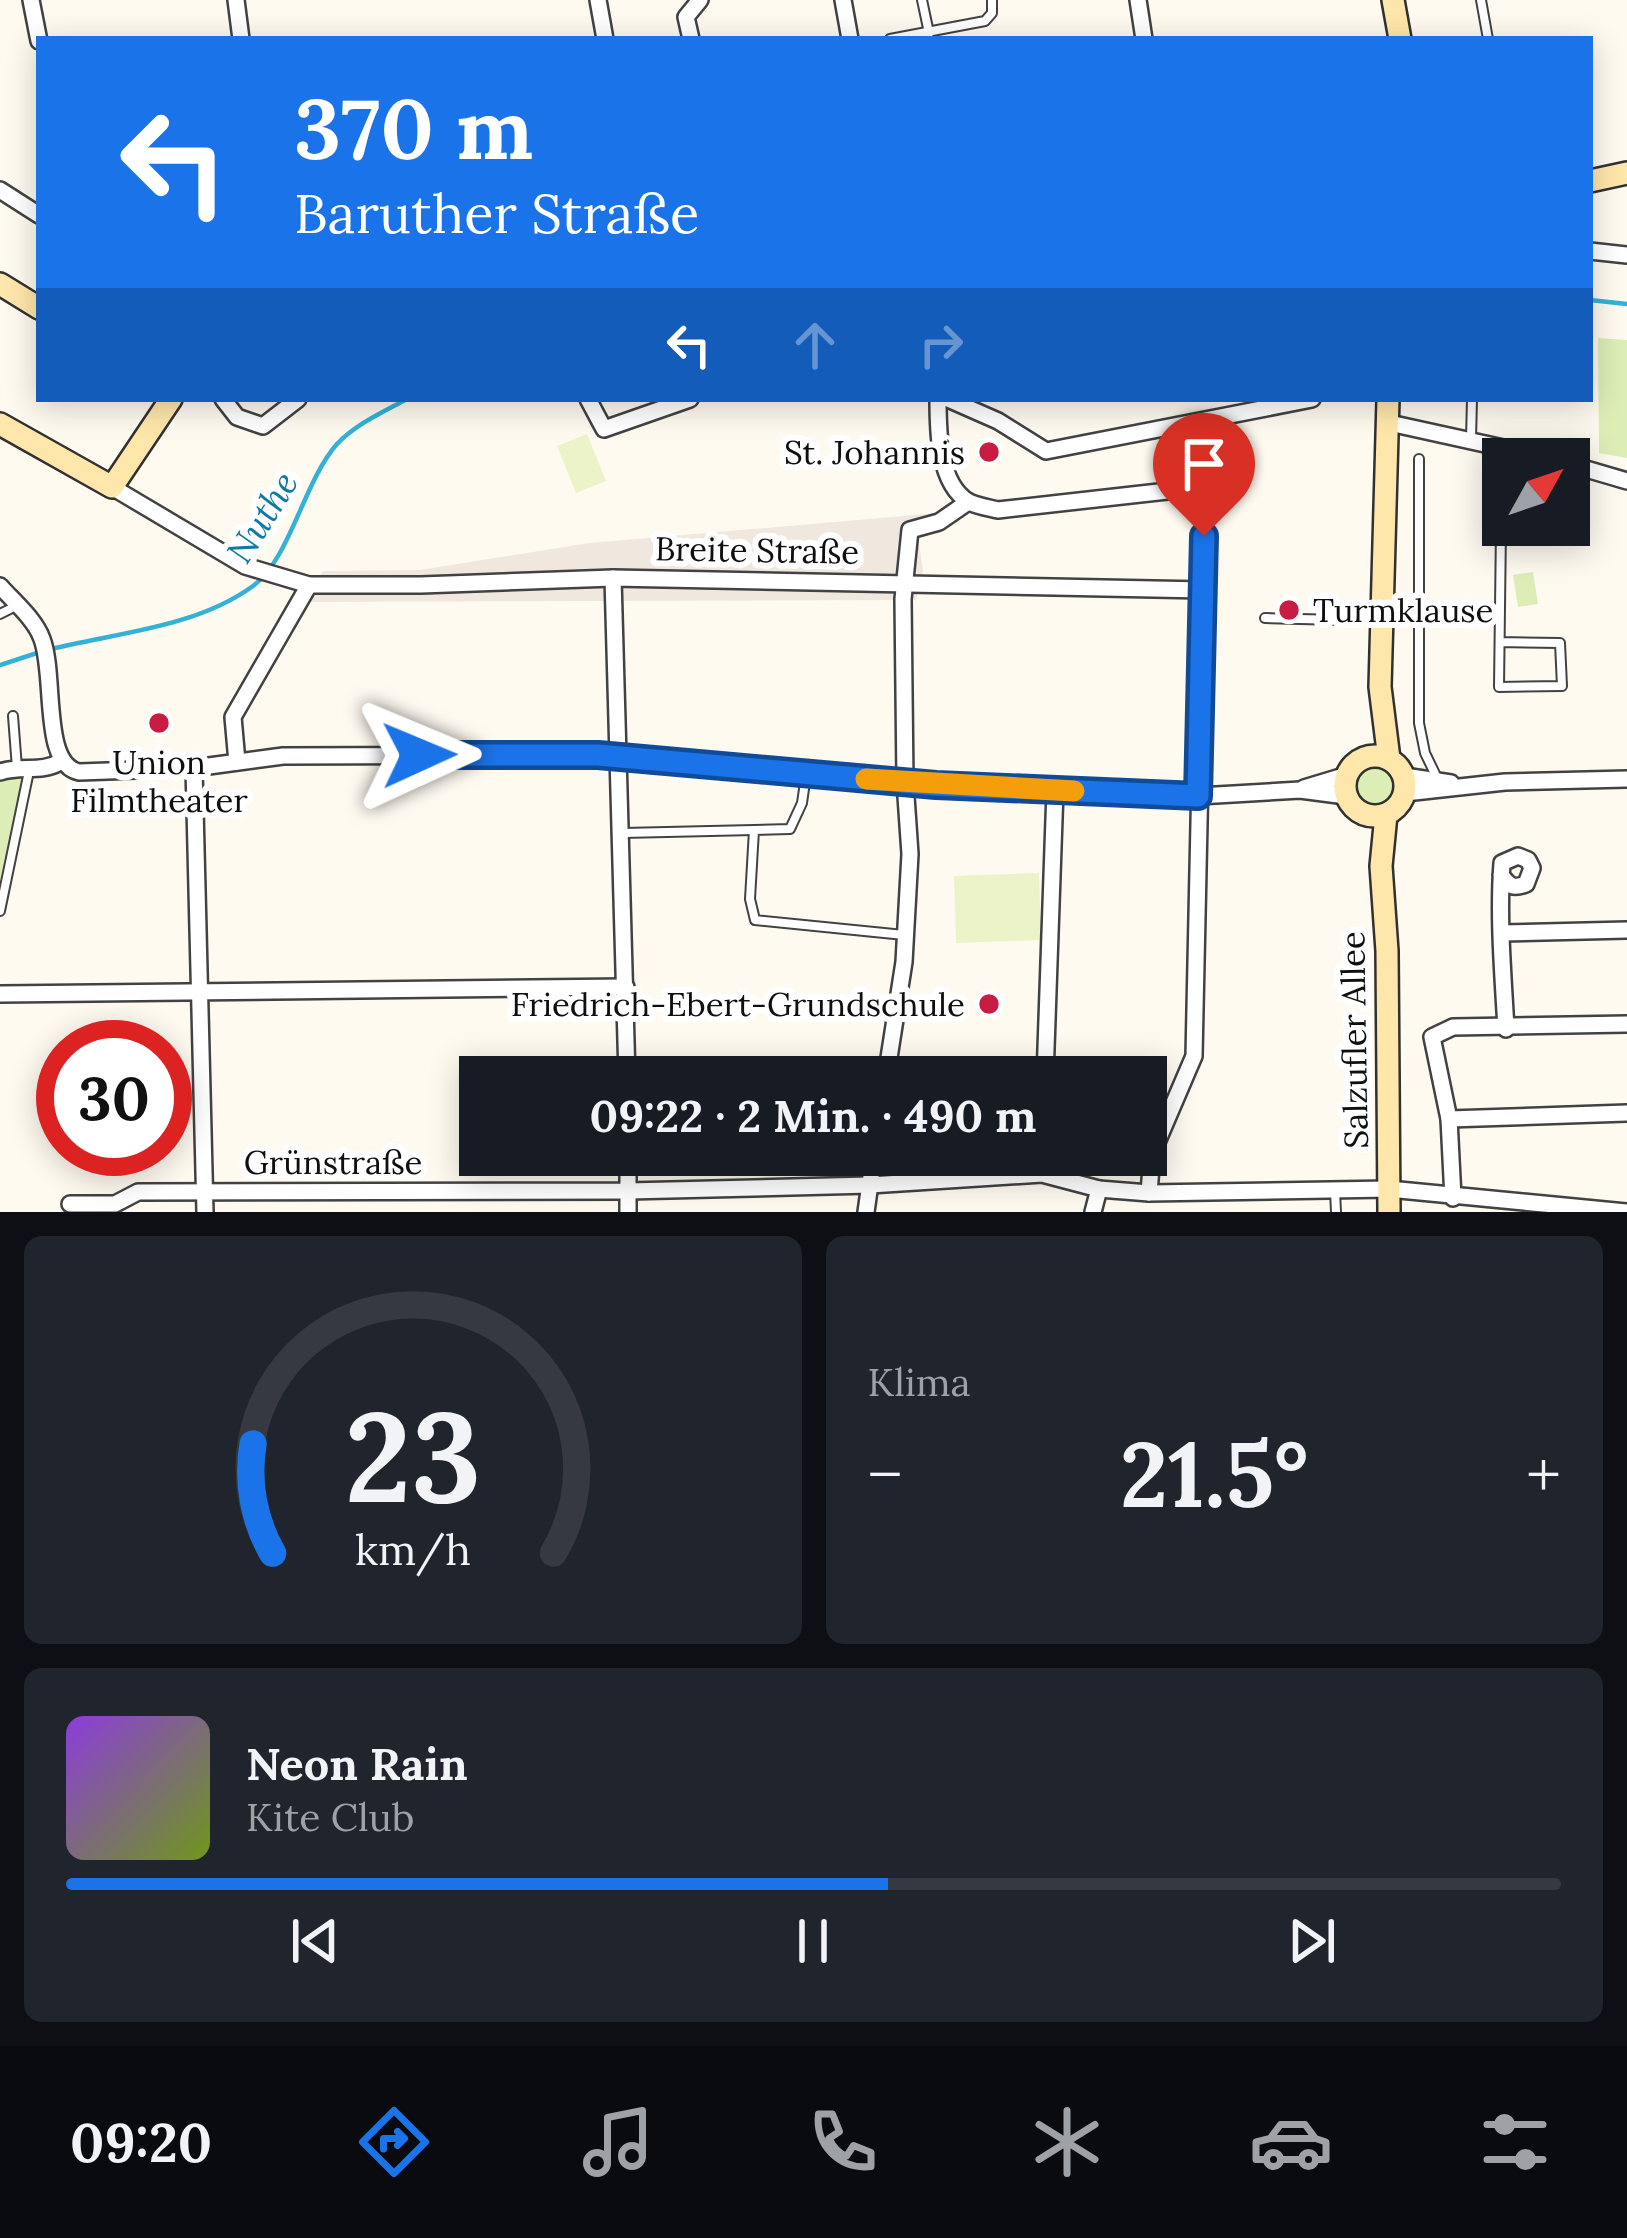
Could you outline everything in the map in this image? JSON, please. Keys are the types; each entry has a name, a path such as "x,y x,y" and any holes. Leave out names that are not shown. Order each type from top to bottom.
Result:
{"main road":[{"path":"1394,0 1400,36"},
{"path":"1593,180 1627,173"},
{"path":"0,284 36,306"},
{"path":"0,424 112,487 168,402"},
{"path":"1380,687 1401,803 1376,815 1358,812 1346,786 1364,758 1380,687 1388,402"},
{"path":"1364,758 1399,776"},
{"name":"Salzufler Allee","path":"1376,815 1387,951 1389,1201"}],"street":[{"path":"31,0 38,36"},
{"path":"236,0 241,36"},
{"path":"598,0 604,36"},
{"path":"690,36 686,17 700,0"},
{"path":"843,0 849,36"},
{"path":"1138,0 1144,36"},
{"path":"0,190 36,213"},
{"path":"1593,251 1627,255"},
{"path":"226,402 237,417 263,426 294,402"},
{"path":"590,402 604,429 681,402"},
{"path":"938,402 938,434 952,484 968,502 998,510 1203,487"},
{"path":"955,402 1046,451 1298,402"},
{"path":"1149,1193 1152,1154 1194,1056 1204,422"},
{"path":"1385,422 1482,442"},
{"path":"1590,470 1627,481"},
{"name":"Breite Straße","path":"112,487 258,571 308,585 613,578 1204,590"},
{"path":"889,1056 910,854 904,782 904,582 910,530 939,522 968,502"},
{"path":"613,578 627,1056"},
{"path":"237,762 233,717 308,585"},
{"path":"0,586 45,648 53,742 60,762 79,772 194,768 283,756 458,753 617,757 904,782 1198,796 1346,786"},
{"path":"11,771 45,770 60,762"},
{"path":"194,768 205,1212"},
{"path":"1399,776 1466,786"},
{"path":"1399,776 1466,786 1627,779"},
{"path":"1046,1056 1054,790"},
{"path":"1501,874 1506,1029"},
{"path":"1502,933 1627,930"},
{"path":"1,994 626,987"},
{"path":"1459,1201 1432,1037 1453,1027 1627,1024"},
{"path":"1449,1119 1627,1113"},
{"path":"628,1176 628,1212"},
{"path":"866,1212 871,1176"},
{"name":"Grünstraße","path":"70,1204 115,1204 138,1192 628,1191 1011,1176"},
{"name":"Grünstraße","path":"1050,1176 1099,1189 1149,1193 1335,1190 1389,1201 1626,1212"},
{"path":"1093,1212 1099,1189"}],"lane":[{"path":"922,0 928,33"},
{"path":"909,36 985,21 992,13 992,0"},
{"path":"1481,0 1487,36"},
{"path":"1471,440 1472,402"},
{"path":"1419,459 1419,723 1438,781"},
{"path":"1499,642 1560,643 1562,686 1499,687 1499,642 1500,546"},
{"path":"0,614 17,605"},
{"path":"1265,618 1381,622"},
{"path":"0,910 13,716"},
{"path":"622,833 790,829 802,803 806,774"},
{"path":"754,830 750,899 755,920 905,935"},
{"path":"1335,1190 1336,1212"}],"green space":[{"path":"1598,338 1627,340 1627,458 1599,453"},
{"path":"587,434 606,481 576,493 557,446"},
{"path":"1533,572 1538,604 1518,607 1513,575"},
{"path":"1375,763 1391,770 1398,786 1391,802 1375,809 1359,802 1352,786 1359,770"},
{"path":"24,777 0,882 0,778"},
{"path":"1039,873 1041,940 956,943 954,876"}],"shaded area":[{"path":"938,513 941,533 918,536 923,571 916,600 306,602 323,571 420,570 589,543"}],"waterway":[{"name":"Nuthe","path":"1593,300 1627,304"},
{"name":"Nuthe","path":"51,649 182,620 253,586 277,558 315,478 337,444 361,424 401,402"},
{"name":"Nuthe","path":"0,665 40,652"}],"slow traffic":[{"path":"866,779 1074,791"}],"place":[{"name":"St. Johannis","path":"989,452"},
{"name":"Turmklause","path":"1289,610"},
{"name":"Union Filmtheater","path":"159,723"},
{"name":"Friedrich-Ebert-Grundschule","path":"989,1004"}],"route":[{"path":"419,755 598,755 936,785 1198,796 1204,536"}]}
